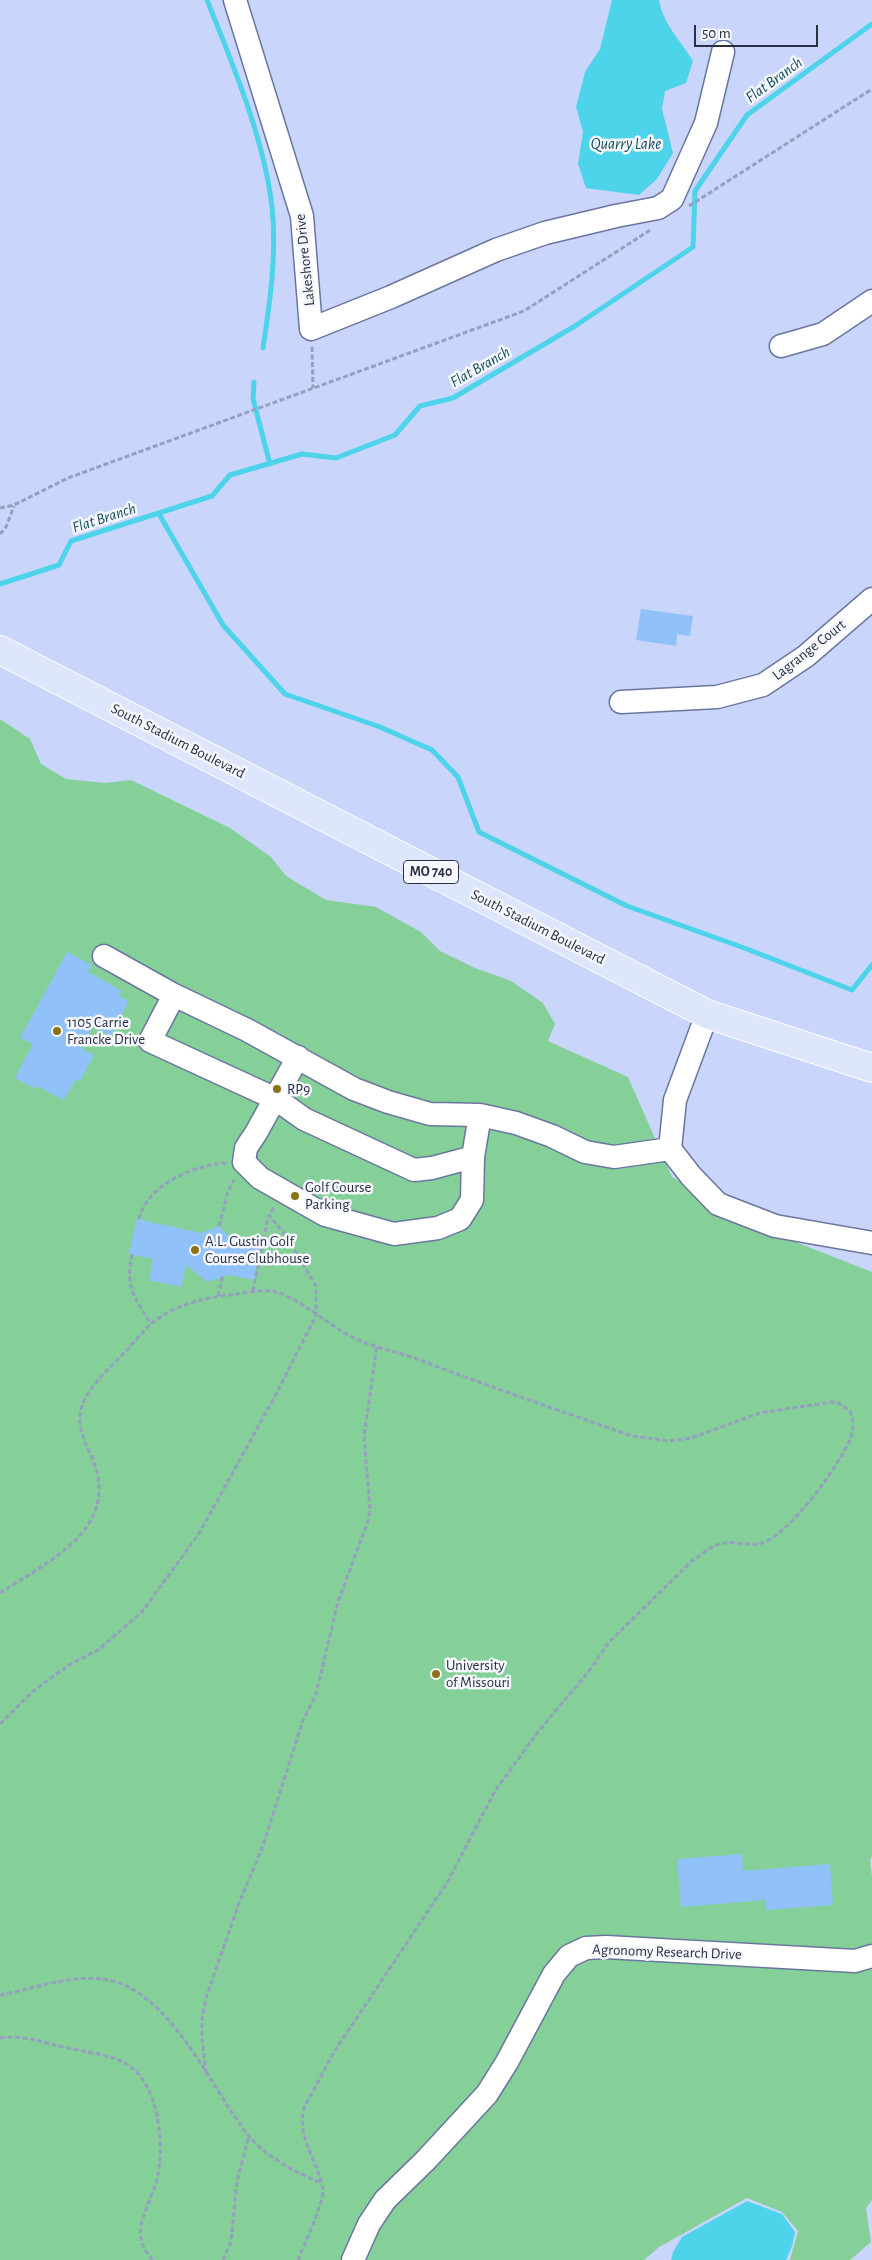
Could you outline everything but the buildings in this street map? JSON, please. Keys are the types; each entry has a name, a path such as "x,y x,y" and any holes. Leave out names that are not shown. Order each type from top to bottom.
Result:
{"main road":[{"name":"South Stadium Boulevard","path":"0,650 707,1014 872,1068"}],"street":[{"name":"Lakeshore Drive","path":"235,0 302,216 311,329 391,298 496,250 554,231 658,208 672,199 706,123 723,52"},
{"path":"781,346 822,334 872,301"},
{"name":"Lagrange Court","path":"620,702 717,697 763,685 806,656 872,599"},
{"path":"104,956 298,1057 354,1089 388,1102 430,1114 480,1114 516,1123 552,1136 585,1152 614,1156 670,1149"},
{"path":"174,994 150,1040 276,1099 304,1119 414,1170 432,1168 473,1158"},
{"path":"707,1014 675,1100 670,1149 691,1176 718,1204 775,1226 872,1243"},
{"path":"298,1057 276,1099 246,1148 244,1162 260,1178 325,1215 394,1234 438,1228 460,1219 472,1200 473,1158 480,1114"},
{"name":"Agronomy Research Drive","path":"353,2260 369,2224 385,2200 426,2160 487,2094 507,2062 554,1974 569,1956 586,1948 606,1947 856,1961 872,1956"}],"path":[{"path":"686,208 872,89"},
{"path":"0,508 14,505 68,478 524,311 655,228"},
{"path":"311,329 313,388"},
{"path":"0,534 6,527 14,505"},
{"path":"139,1219 146,1200 183,1173 212,1164 244,1162"},
{"path":"219,1226 228,1191 244,1162"},
{"path":"253,1292 269,1216 283,1191"},
{"path":"0,1724 32,1692 55,1674 98,1650 142,1612 158,1593 200,1532 316,1316 316,1286 285,1234 269,1216"},
{"path":"132,1254 128,1273 130,1287 137,1303 151,1324"},
{"path":"218,1296 223,1274"},
{"path":"0,1593 54,1558 79,1538 89,1526 95,1514 100,1488 93,1461 80,1432 78,1422 81,1409 92,1387 151,1324 180,1306 218,1296 253,1292 275,1292 291,1299 355,1339 632,1436 652,1440 670,1441 691,1438 760,1413 831,1402 838,1403 850,1411 853,1428 846,1448 827,1478 779,1532 760,1544 725,1542 706,1551 691,1562 610,1641 589,1671 537,1733 495,1791 448,1882 334,2052 304,2108 302,2116 303,2128 323,2193 298,2260"},
{"path":"206,2074 202,2018 206,1998 239,1903 263,1846 302,1723 316,1694 338,1602 368,1522 370,1509 364,1436 377,1346"},
{"path":"0,1995 84,1979 100,1978 120,1984 142,1994 169,2020 249,2136 280,2162 321,2183"},
{"path":"0,2038 11,2036 28,2038 111,2057 132,2067 147,2086 158,2121 159,2161 158,2176 142,2220 140,2233 141,2244 145,2253 153,2260"},
{"path":"223,2260 231,2242 237,2181 249,2136"}],"shaded area":[{"name":"University of Missouri","path":"0,719 30,739 41,764 66,779 105,783 131,780 230,828 271,857 286,876 326,900 376,907 421,932 440,951 475,968 511,981 543,1003 555,1024 548,1041 628,1077 672,1177 770,1232 872,1272 872,1855 870,1861 872,1877 872,2200 866,2208 871,2242 850,2260 790,2260 798,2231 782,2212 747,2198 659,2247 644,2260 0,2260"}],"water":[{"name":"Quarry Lake","path":"612,0 659,0 669,25 693,61 686,83 665,91 662,109 673,153 657,179 639,195 586,188 578,164 583,132 576,107 585,72 600,49"},
{"path":"747,2201 782,2214 795,2232 786,2260 671,2260 673,2252 682,2237"}],"waterway":[{"path":"207,0 255,128 268,181 274,242 270,296 263,348"},
{"name":"Flat Branch","path":"0,584 59,565 71,541 212,496 230,475 302,454 336,458 395,435 420,406 453,398 575,326 693,247 695,191 747,115 872,24"},
{"path":"254,382 253,399 270,464"},
{"path":"159,514 223,625 285,694 380,727 432,750 458,777 479,832 627,906 747,949 852,990 872,965"}],"place":[{"name":"1105 Carrie Francke Drive","path":"57,1031"},
{"name":"RP9","path":"277,1089"},
{"name":"Golf Course Parking","path":"295,1196"},
{"name":"A.L. Gustin Golf Course Clubhouse","path":"195,1250"},
{"name":"University of Missouri","path":"436,1674"}]}
